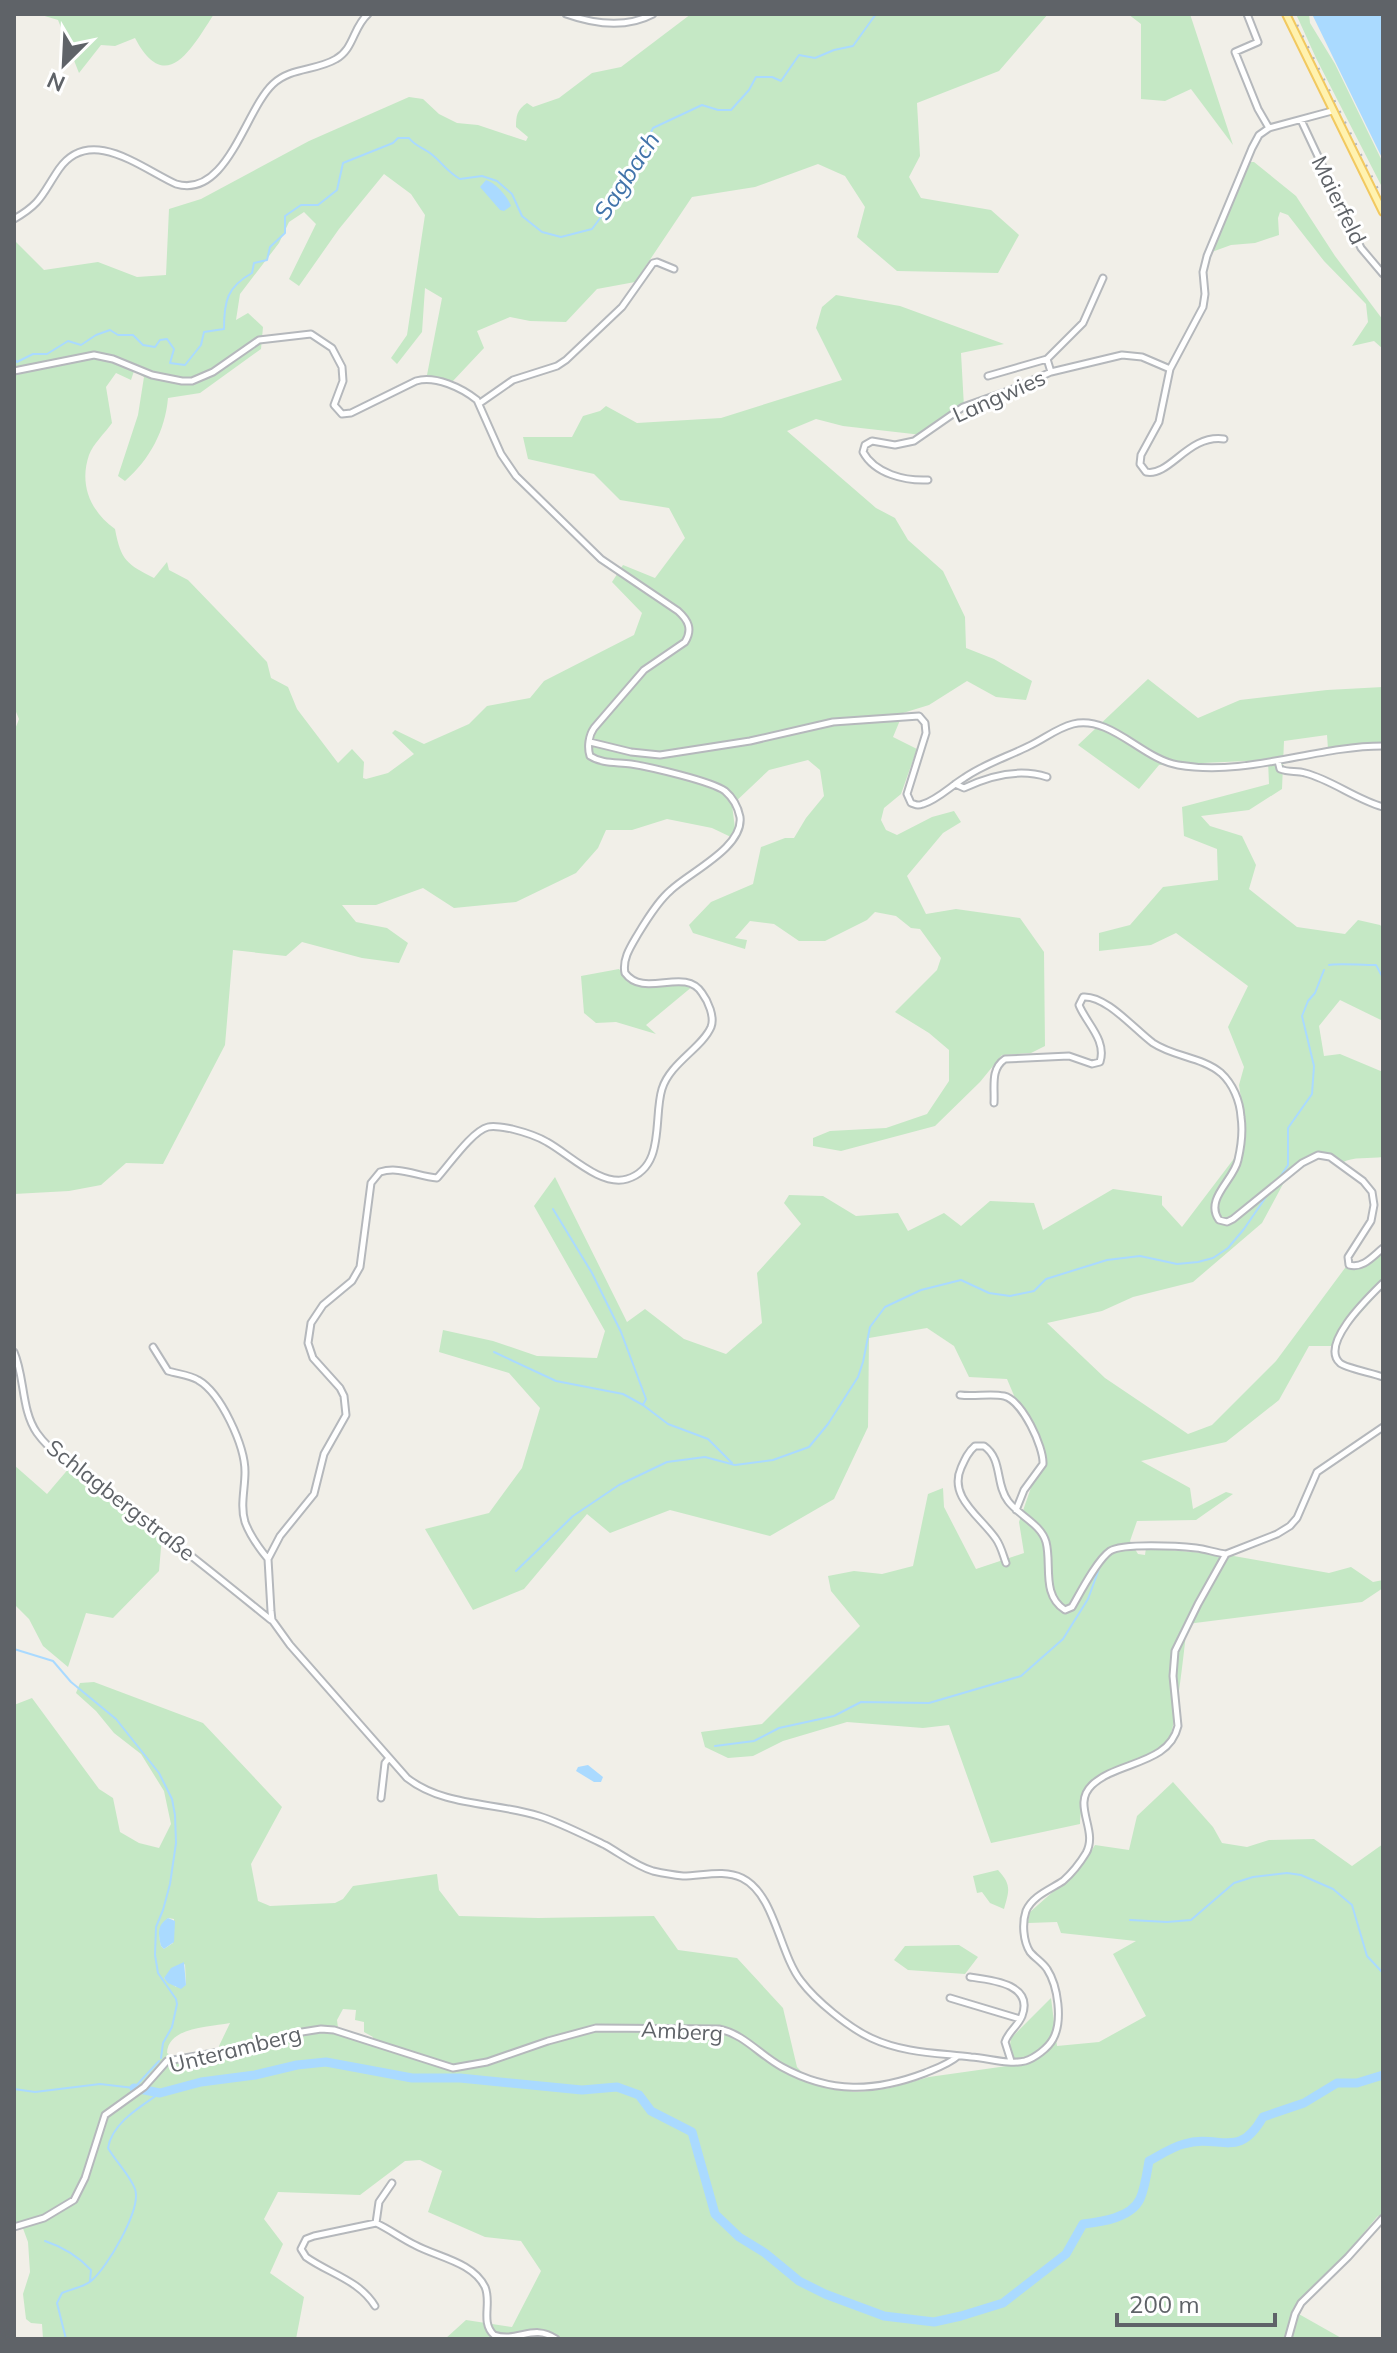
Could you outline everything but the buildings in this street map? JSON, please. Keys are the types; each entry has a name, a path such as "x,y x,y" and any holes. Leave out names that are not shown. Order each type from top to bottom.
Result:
{"main road":[{"path":"1286,14 1383,212"}],"street":[{"path":"14,219 40,201 65,162 91,149 98,148 117,155 184,187 201,184 233,150 271,85 294,72 336,59 347,50 360,22 368,14"},
{"path":"566,14 611,24 630,22 653,14"},
{"path":"1247,14 1258,42 1235,52 1269,128"},
{"path":"1224,439 1200,442 1157,473 1150,473 1141,467 1141,455 1159,422 1170,369 1203,307 1205,262 1256,140 1269,128 1332,111"},
{"name":"Maierfeld","path":"1301,120 1361,248 1383,274"},
{"path":"480,403 513,380 557,366 566,360 627,302 653,263 674,269"},
{"path":"988,376 1047,359 1083,323 1103,278"},
{"path":"14,371 94,355 113,359 152,375 192,381 213,372 259,340 311,334 332,348 340,361 344,376 334,405 342,414 351,413 425,378 474,397 480,403 501,454 516,476 601,559 678,611 688,623 690,632 685,642 644,670 592,731 589,753 596,760 637,765 709,783 728,794 736,806 740,823 734,839 667,893 636,937 624,964 625,973 634,982 688,982 696,985 708,1006 711,1026 664,1082 652,1157 642,1171 627,1179 602,1177 544,1140 505,1128 488,1127 475,1134 437,1178 399,1169 380,1172 371,1183 360,1267 352,1281 323,1305 311,1323 308,1343 313,1358 340,1388 346,1415 324,1454 314,1494 280,1536 268,1559 272,1620"},
{"name":"Langwies","path":"928,480 908,480 883,470 866,458 863,452 865,445 872,441 895,445 914,441 963,407 1051,372 1122,355 1142,357 1170,369"},
{"path":"1047,359 1051,372"},
{"path":"590,742 660,755 750,741 833,722 915,716 924,720 926,729 907,791 909,801 914,805 921,805 981,768 1062,728 1083,723 1103,728 1158,760 1174,765 1216,769 1383,746"},
{"path":"1278,761 1280,769 1284,771 1308,774 1358,799 1383,807"},
{"path":"955,784 964,788 986,778 1012,774 1047,777"},
{"path":"994,1103 995,1072 1005,1059 1063,1056 1092,1064 1100,1062 1100,1044 1079,1005 1081,998 1088,996 1122,1016 1159,1047 1222,1074 1232,1088 1242,1125 1236,1167 1215,1203 1219,1220 1227,1222 1233,1219 1302,1163 1314,1156 1327,1156 1363,1181 1373,1197 1371,1221 1348,1257 1349,1265 1354,1267 1365,1263 1383,1248"},
{"path":"1383,1283 1349,1319 1335,1353 1346,1367 1363,1369 1383,1377"},
{"path":"153,1347 168,1371 197,1379 211,1391 224,1411 242,1452 245,1523 268,1559"},
{"name":"Schlagbergstraße","path":"14,1352 24,1402 37,1433 59,1455 160,1530 272,1620 290,1645 407,1778 432,1794 539,1816 653,1871 680,1876 724,1873 743,1878 755,1887 764,1902 791,1966 802,1983 840,2017 883,2042 922,2053 1011,2061"},
{"path":"960,1395 1003,1396 1010,1399 1020,1407 1032,1431 1042,1452 1043,1464 1024,1490 1016,1510"},
{"path":"1006,1563 998,1542 975,1516 957,1485 960,1471 973,1447 984,1446 993,1454 1003,1493 1043,1536 1052,1596 1057,1605 1065,1610 1072,1607 1104,1557 1115,1548 1196,1548 1226,1554 1277,1534 1290,1526 1300,1512 1317,1472 1383,1427"},
{"path":"970,1977 1017,1989 1022,1995 1024,2002 1020,2019 1005,2042 1011,2061 1024,2061 1043,2050 1053,2039 1058,2024 1057,2004 1049,1973 1026,1943 1024,1925 1027,1910 1072,1873 1086,1854 1090,1840 1083,1808 1088,1790 1104,1775 1160,1752 1177,1731 1173,1658 1186,1626 1226,1554"},
{"path":"381,1798 385,1763 389,1758"},
{"path":"950,1998 1020,2019"},
{"name":"Amberg","path":"487,2062 548,2041 588,2030 610,2028 726,2030 778,2065 804,2077 860,2088 902,2081 947,2064 958,2056"},
{"name":"Unteramberg","path":"14,2227 44,2218 74,2200 85,2178 105,2115 141,2089 169,2061 243,2048 290,2034 321,2029 356,2036 448,2067 487,2062"},
{"path":"376,2223 379,2202 392,2183"},
{"path":"1288,2339 1301,2303 1383,2218"},
{"path":"375,2306 369,2295 360,2288 306,2257 301,2249 306,2239 376,2223 477,2276 486,2290 487,2323 494,2335 507,2338 540,2332 556,2339"}],"green space":[{"path":"38,14 214,14 188,52 178,61 168,65 157,64 146,55 135,38 115,46 101,45 79,73 58,20"},
{"path":"691,14 1048,14 999,71 917,103 920,156 909,177 921,198 991,210 1019,235 998,273 897,271 857,237 865,207 845,176 818,164 755,187 692,197 635,282 597,289 566,322 510,317 477,331 484,348 452,382 427,375 442,298 425,288 422,332 397,364 391,358 407,335 425,215 411,194 384,174 339,229 299,286 289,279 316,224 304,212 289,222 279,243 240,294 236,320 248,313 263,327 261,349 200,393 168,398 164,422 155,444 125,481 118,476 138,415 144,377 134,371 131,380 116,373 106,387 112,423 93,447 86,466 89,496 99,514 115,529 127,560 154,578 167,562 169,570 188,580 267,662 271,678 288,687 297,709 338,763 352,749 364,762 363,778 366,779 388,773 414,754 392,733 395,730 424,744 469,724 487,706 530,698 544,681 634,635 642,613 612,582 623,565 655,578 685,538 669,508 620,500 594,474 528,459 523,437 572,437 583,416 606,406 637,423 721,418 842,380 816,328 822,307 836,295 900,306 1004,344 961,353 964,407 922,435 843,426 816,419 787,431 876,508 895,518 908,540 943,571 965,617 966,648 994,659 1032,681 1026,700 996,697 967,681 929,705 903,713 893,737 917,749 901,794 884,808 881,820 886,830 897,835 932,817 954,811 961,822 943,833 907,876 926,914 956,909 1020,918 1044,952 1045,1046 1031,1053 1002,1055 980,1082 935,1126 841,1151 813,1146 813,1138 830,1131 886,1128 927,1114 949,1081 949,1050 895,1012 937,970 941,958 920,929 911,928 896,916 875,912 867,920 825,941 799,941 774,924 750,921 735,938 747,940 745,949 693,933 689,925 711,902 753,884 761,847 794,838 824,796 820,770 808,760 769,770 732,805 733,838 712,828 667,819 632,830 606,830 598,848 576,873 516,902 454,908 423,888 376,905 342,905 356,922 387,928 408,943 399,963 362,958 302,942 286,956 233,950 225,1045 163,1164 126,1163 101,1185 69,1191 14,1194 14,732 19,719 14,707 14,240 44,270 98,262 137,277 166,275 169,209 201,199 309,141 409,97 423,99 439,114 457,123 478,125 526,141 528,137 516,127 516,119 527,103 533,107 559,98 592,73 621,67"},
{"path":"1128,14 1190,14 1233,145 1191,89 1165,101 1141,99 1141,24"},
{"path":"1296,14 1309,14 1310,23 1335,64 1383,163 1383,189 1316,58"},
{"path":"1250,162 1296,196 1335,256 1383,320 1383,349 1374,341 1352,346 1368,322 1366,304 1324,261 1288,215 1280,212 1279,235 1209,253"},
{"path":"1148,679 1198,718 1240,700 1383,687 1383,745 1328,749 1327,735 1284,741 1282,789 1249,810 1201,816 1210,826 1242,836 1256,865 1249,889 1297,927 1345,934 1358,920 1383,928 1383,1021 1340,1000 1319,1026 1324,1056 1340,1054 1383,1072 1383,1157 1342,1163 1333,1156 1313,1154 1290,1171 1262,1223 1193,1282 1133,1297 1102,1311 1047,1323 1105,1378 1188,1434 1212,1425 1276,1361 1345,1268 1361,1269 1383,1251 1383,1288 1331,1346 1309,1346 1279,1400 1226,1442 1141,1461 1190,1488 1193,1509 1226,1492 1233,1494 1196,1520 1137,1521 1130,1541 1138,1554 1145,1555 1146,1548 1228,1555 1329,1573 1351,1567 1373,1582 1383,1580 1383,1588 1362,1602 1187,1624 1169,1739 1156,1752 1101,1775 1091,1784 1083,1800 1080,1824 991,1843 949,1725 923,1728 847,1722 783,1741 753,1756 728,1758 705,1747 701,1732 762,1724 860,1626 831,1591 828,1576 854,1571 882,1574 913,1566 928,1494 943,1488 944,1507 976,1569 1024,1553 1019,1522 1041,1459 1007,1379 969,1377 954,1346 927,1328 869,1338 868,1427 834,1499 770,1536 670,1510 610,1533 587,1514 524,1589 473,1610 425,1529 489,1513 522,1468 540,1408 509,1373 439,1352 443,1330 493,1341 537,1356 597,1358 605,1331 534,1206 555,1177 627,1322 645,1309 684,1339 726,1354 762,1323 757,1273 801,1224 784,1203 789,1195 823,1196 856,1216 898,1213 908,1231 944,1213 961,1226 990,1201 1034,1203 1043,1230 1113,1189 1162,1196 1162,1205 1182,1227 1242,1148 1244,1118 1239,1085 1244,1067 1228,1027 1248,986 1176,933 1151,945 1099,951 1099,933 1130,925 1163,887 1218,880 1217,849 1184,836 1182,807 1269,784 1268,760 1159,765 1139,789 1078,745"},
{"path":"619,969 627,980 640,985 693,986 646,1025 656,1034 616,1022 596,1023 584,1013 581,976"},
{"path":"14,1465 47,1494 70,1467 162,1536 159,1571 113,1618 86,1613 68,1667 43,1646 29,1619 14,1604"},
{"path":"94,1682 203,1723 282,1807 251,1864 258,1901 270,1906 335,1903 343,1899 353,1886 437,1874 439,1890 459,1916 654,1916 678,1950 737,1958 783,2008 797,2067 812,2083 854,2092 1007,2066 1011,2038 1051,1998 1057,2046 1099,2042 1146,2016 1113,1954 1136,1941 1061,1933 1057,1922 1028,1923 1030,1912 1081,1867 1095,1845 1129,1850 1137,1816 1173,1782 1213,1827 1222,1843 1247,1847 1269,1840 1314,1839 1352,1866 1383,1844 1383,2213 1297,2313 1343,2339 445,2339 466,2320 512,2327 541,2271 521,2241 485,2237 428,2212 442,2171 420,2160 405,2161 360,2195 278,2192 264,2219 283,2244 270,2273 304,2297 296,2339 43,2339 42,2324 26,2319 23,2294 30,2272 28,2242 21,2223 14,2227 14,1705 32,1698 99,1789 113,1798 120,1832 139,1843 159,1848 171,1824 164,1791 141,1754 114,1733 76,1693 80,1683","holes":["168,1918 174,1919 173,1943 164,1949 159,1934","185,1964 186,1985 176,1987 164,1978","343,2009 356,2010 355,2020 364,2022 364,2032 373,2037 372,2040 338,2028 337,2020","230,2023 220,2049 175,2058 167,2053 174,2038 201,2027"]},
{"path":"998,1870 1008,1888 1004,1909 990,1903 982,1892 977,1893 973,1876"},
{"path":"959,1945 978,1957 965,1974 908,1970 894,1960 905,1946"}],"water":[{"path":"1312,14 1383,14 1383,160"},
{"path":"486,180 501,191 511,206 500,210 480,187"},
{"path":"588,1765 603,1777 601,1782 594,1782 576,1771 578,1767"},
{"path":"168,1918 175,1921 174,1942 164,1949 159,1930"},
{"path":"184,1962 186,1985 181,1989 164,1978 171,1968"}],"waterway":[{"name":"Sagbach","path":"14,359 17,362 33,354 47,354 68,341 81,345 110,330 118,335 133,335 143,345 155,347 160,340 167,339 174,349 170,363 185,365 201,345 204,332 224,329 225,310 232,289 252,273 254,263 267,260 270,247 285,233 285,216 301,205 318,205 337,190 343,163 393,143 398,138 409,138 460,179 482,176 497,181 512,194 522,216 542,232 561,237 592,229 610,205 622,177 638,159 653,128 702,105 731,110 756,77 772,77 781,81 799,55 815,58 853,46 876,14"},
{"path":"1329,965 1376,965 1383,978"},
{"path":"1278,1180 1288,1165 1288,1128 1312,1094 1314,1066 1302,1016 1324,970"},
{"path":"516,1571 573,1516 619,1485 667,1462 705,1457 735,1465 773,1460 809,1447 858,1377 870,1327 885,1307 921,1290 961,1280 989,1293 1010,1296 1034,1291 1046,1279 1107,1260 1140,1256 1177,1264 1213,1258 1228,1248 1270,1191"},
{"path":"553,1209 592,1273 621,1332 646,1399 643,1405"},
{"path":"494,1352 556,1381 623,1394 668,1424 708,1439 732,1463"},
{"path":"715,1746 754,1741 779,1728 834,1716 861,1702 929,1703 1021,1676 1063,1639 1088,1599 1100,1566"},
{"path":"14,1649 53,1661 71,1682 116,1719 159,1773 172,1799 176,1843 170,1884 156,1927 155,1955 158,1973 177,2004 161,2058"},
{"path":"1130,1920 1191,1920 1234,1883 1253,1877 1287,1873 1301,1875 1333,1889 1352,1905 1367,1956 1383,1973"},
{"path":"14,2089 35,2092 100,2084 134,2088 159,2061"},
{"path":"134,2088 160,2093 201,2082 326,2062 412,2078 460,2078 582,2090 617,2087 639,2095 651,2111 692,2132 715,2214 739,2237 765,2253 799,2281 825,2294 884,2316 934,2322 1003,2303 1066,2254 1083,2224 1115,2218 1130,2211 1142,2195 1149,2161 1180,2145 1197,2141 1237,2142 1254,2130 1263,2117 1304,2103 1337,2083 1357,2083 1383,2075"},
{"path":"66,2339 57,2303 62,2293 85,2285 98,2274 122,2238 136,2198 130,2179 108,2148 111,2139 128,2116 160,2093"},
{"path":"45,2241 70,2252 86,2265 91,2270 90,2281"}],"railway":[{"path":"1292,14 1383,199"}]}
